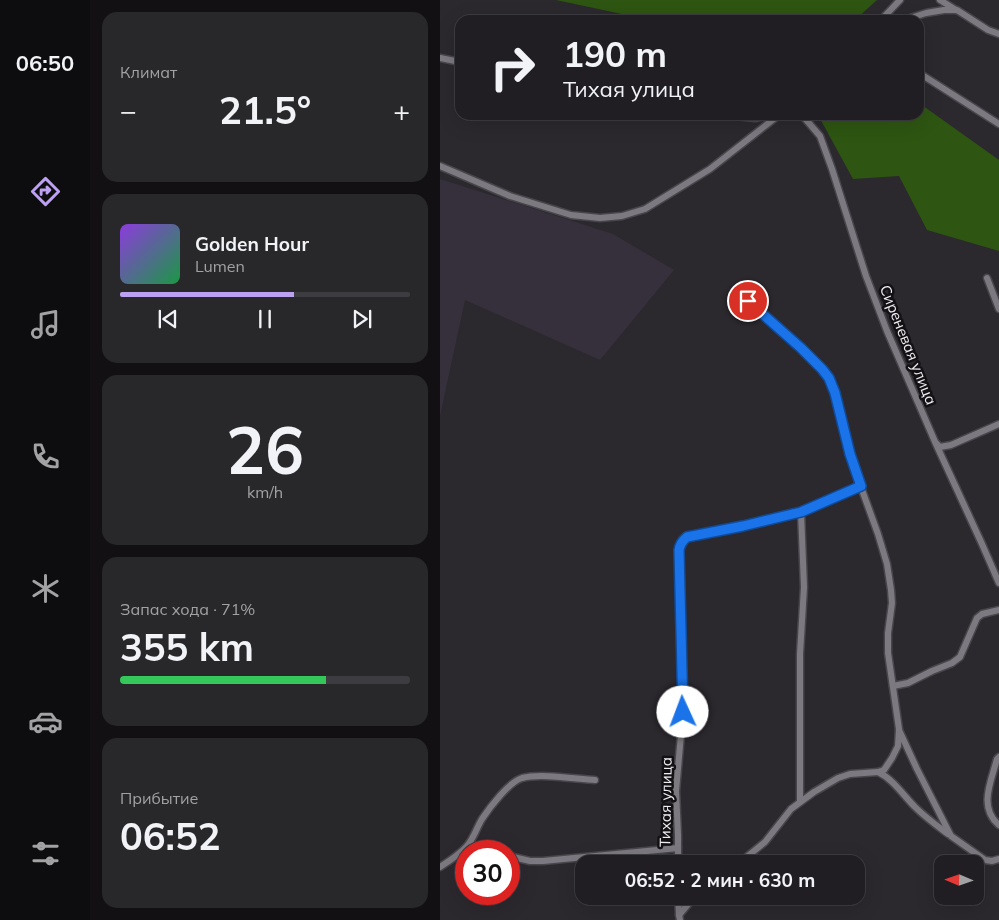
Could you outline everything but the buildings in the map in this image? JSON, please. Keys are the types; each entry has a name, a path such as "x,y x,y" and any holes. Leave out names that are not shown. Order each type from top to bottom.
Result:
{"street":[{"path":"886,15 900,0"},
{"path":"940,0 988,30 999,34"},
{"path":"920,15 944,10 957,10"},
{"path":"440,58 455,61"},
{"path":"924,76 999,124"},
{"path":"440,166 510,196 571,215 600,218 622,216 645,209 710,169 773,120"},
{"name":"Сиреневая улица","path":"806,120 820,136 866,276 887,331 999,583"},
{"path":"986,278 999,309"},
{"path":"748,301 822,369 829,378 835,393 850,454 878,534 892,590 888,653 899,729 898,746 884,770 850,774 838,778 800,801 791,809 765,842 749,855"},
{"path":"936,444 940,447 951,445 999,424"},
{"name":"Тихая улица","path":"678,855 676,791 683,712 680,545 682,540 687,537 801,512 861,486"},
{"path":"800,801 800,654 804,587 801,512"},
{"path":"893,686 908,682 952,663 960,657 977,618 982,614 999,610"},
{"path":"899,729 951,836"},
{"path":"999,757 990,785 987,805 991,818 999,825"},
{"path":"878,772 883,774 916,807 951,836 985,860 999,859"},
{"path":"471,840 483,818 495,802 519,779 531,776 595,780"},
{"path":"520,859 530,861 575,859 678,848"},
{"path":"440,866 455,858"},
{"path":"679,917 688,905"}],"shaded area":[{"path":"440,179 613,234 674,270 600,360 465,300 440,416"}],"green space":[{"path":"556,0 877,0 860,15 626,15"},
{"path":"924,107 999,160 999,251 927,230 899,176 853,179 821,120 924,120"}],"route":[{"path":"683,712 679,550 682,540 687,537 801,512 861,486 829,378 801,348 748,301"}]}
